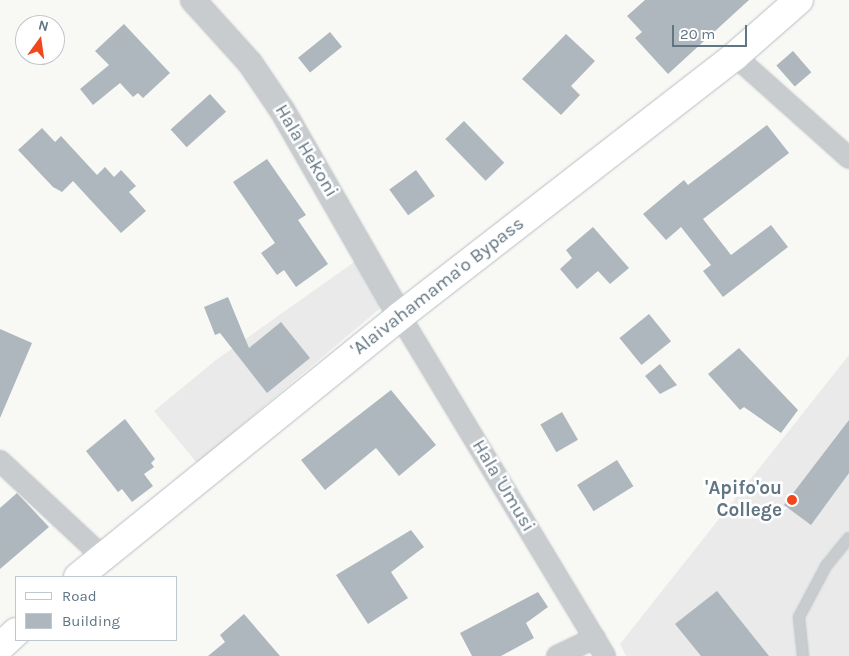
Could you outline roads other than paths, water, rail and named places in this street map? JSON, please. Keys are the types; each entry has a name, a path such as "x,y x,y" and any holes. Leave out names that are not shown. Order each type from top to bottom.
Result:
{"main road":[{"name":"'Alaivahamama'o Bypass","path":"79,576 400,316 735,56 799,0"},
{"path":"0,647 15,633"}],"street":[{"name":"Hala Hekoni","path":"193,0 250,62 282,110 400,316"},
{"path":"735,56 849,158"},
{"name":"Hala 'Umusi","path":"400,316 605,656"},
{"path":"0,461 102,556"},
{"path":"557,656 595,638"}],"lane":[{"path":"803,656 799,617 826,566 849,538"}],"place":[{"name":"'Apifo'ou College","path":"792,500"}]}
